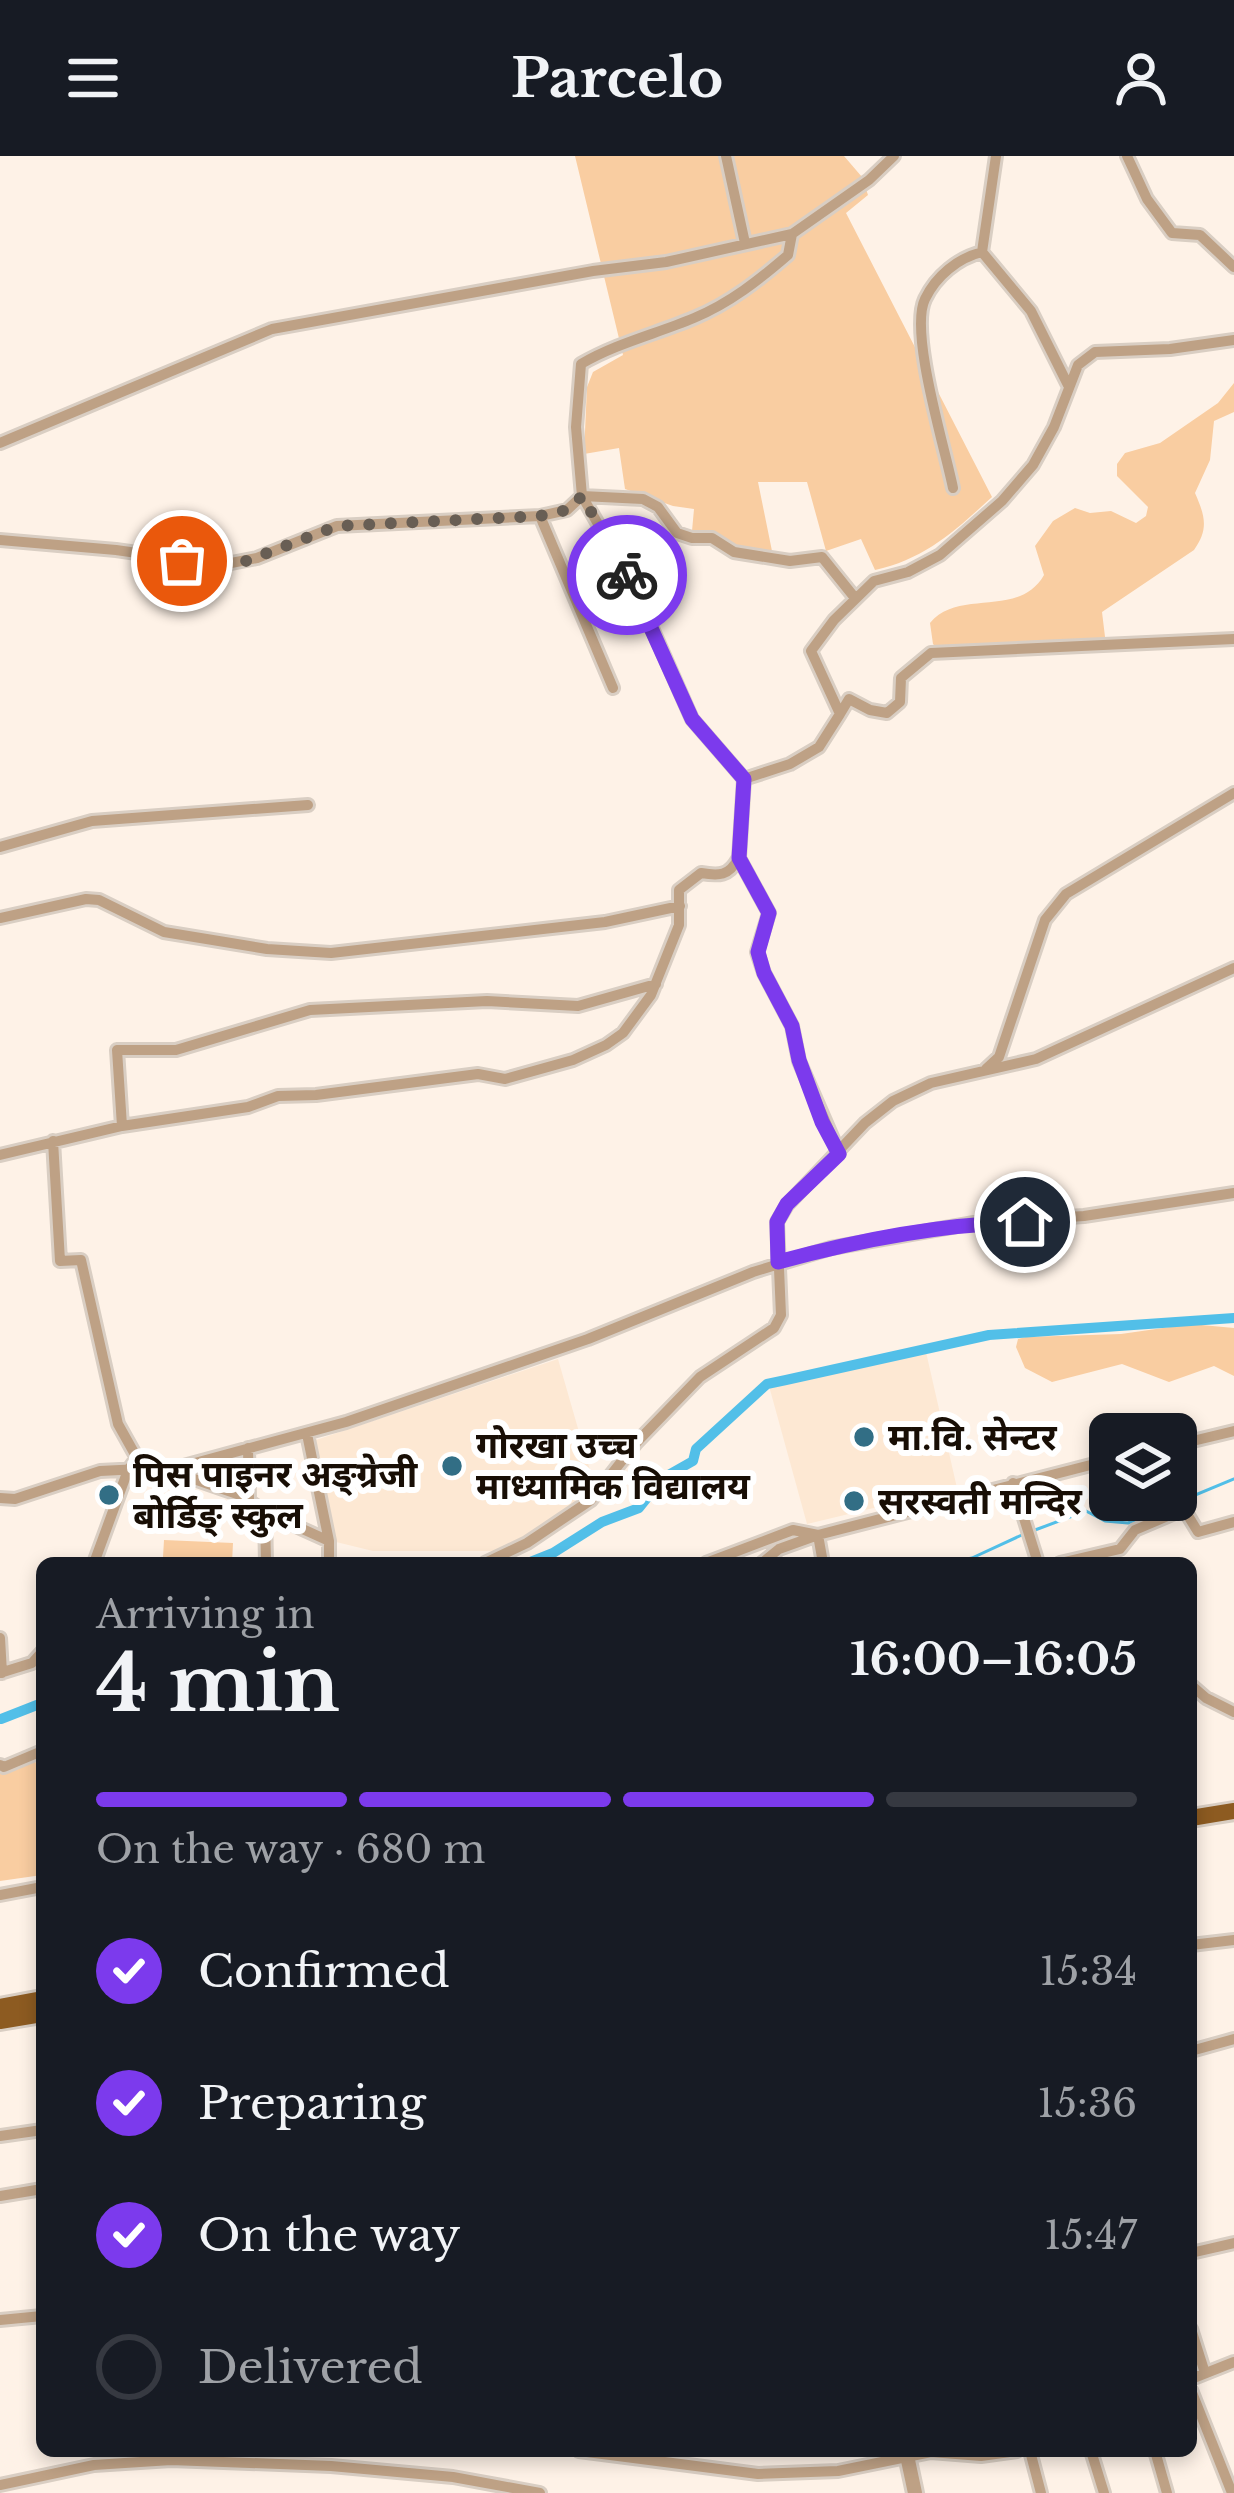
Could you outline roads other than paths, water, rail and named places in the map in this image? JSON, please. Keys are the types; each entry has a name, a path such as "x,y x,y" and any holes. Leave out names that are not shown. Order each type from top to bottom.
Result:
{"main road":[{"path":"1197,1817 1234,1811"},
{"path":"0,2007 36,2000"},
{"path":"0,2021 36,2015"}],"street":[{"path":"725,156 745,242"},
{"path":"0,442 272,329 666,262 791,234 894,156"},
{"path":"995,156 982,252 1031,311 1068,385"},
{"path":"1127,156 1147,199 1172,233 1200,236 1234,267"},
{"path":"0,1154 122,1126 248,1107 278,1096 478,1074 506,1079 606,1046 623,1033 656,984 679,925 679,890 701,873 718,876 733,869 739,858 744,779 692,719 633,586 582,496 576,428 581,364 608,348 734,298 788,255 791,234"},
{"path":"952,488 920,338 924,301 958,258 982,252"},
{"path":"841,714 811,651 874,580 908,572 940,555 1002,501 1033,465 1078,365 1095,352 1234,340"},
{"path":"0,540 221,565 257,558 337,526 539,516 567,510 582,496 643,500 658,507 677,532 712,538 734,552 790,561 822,557 855,598"},
{"path":"539,516 613,688"},
{"path":"744,779 790,764 819,747 849,699 887,713 900,702 901,678 931,653 1234,639"},
{"path":"983,1072 999,1058 1045,920 1066,894 1234,793"},
{"path":"0,847 92,821 308,805"},
{"path":"739,858 769,913 758,952 764,973 792,1026 799,1060 839,1154"},
{"path":"0,919 99,900 164,932 267,949 331,953 604,922 680,906"},
{"path":"498,1557 591,1500 636,1443 700,1377 774,1328 781,1315 777,1222 787,1204 865,1123 893,1101 931,1083 1036,1059 1234,968"},
{"path":"122,1126 118,1050 176,1049 310,1010 487,1001 578,1006 656,984"},
{"path":"52,1141 60,1261 81,1261 118,1424 137,1458 128,1470 96,1557"},
{"path":"0,1498 15,1499 100,1471 180,1467 307,1434 588,1339 778,1262 830,1248 974,1223 1084,1216 1234,1192"},
{"path":"1197,1440 1234,1431"},
{"path":"307,1434 329,1557"},
{"path":"248,1448 249,1500"},
{"path":"769,1557 818,1535 1089,1465"},
{"path":"180,1467 191,1478 249,1500 329,1541"},
{"path":"1013,1483 1036,1557"},
{"path":"1106,1557 1120,1549 1135,1530 1184,1509 1198,1532 1234,1522"},
{"path":"265,1512 266,1557"},
{"path":"722,1557 794,1530 818,1535"},
{"path":"818,1535 822,1557"},
{"path":"0,1638 1,1673 36,1659"},
{"path":"1197,1690 1234,1712"},
{"path":"2,1766 36,1753"},
{"path":"0,1895 36,1888"},
{"path":"1197,1944 1234,1940"},
{"path":"1197,2049 1234,2038"},
{"path":"0,2136 36,2131"},
{"path":"0,2196 36,2190"},
{"path":"1197,2252 1234,2243"},
{"path":"0,2320 36,2317"},
{"path":"1197,2348 1205,2373"},
{"path":"1197,2376 1234,2362"},
{"path":"1197,2405 1232,2493"},
{"path":"611,2457 758,2474 838,2471 898,2457"},
{"path":"907,2457 915,2493"},
{"path":"1032,2457 1041,2493"},
{"path":"1092,2457 1104,2493"},
{"path":"1157,2457 1166,2493"},
{"path":"0,2485 94,2465 171,2460 453,2476 540,2493"}],"waterway":[{"path":"543,1557 602,1522 639,1508 663,1478 693,1461 696,1449 767,1384 989,1335 1234,1318"},
{"path":"1035,1530 1086,1511 1105,1521 1128,1523 1234,1479"},
{"path":"974,1557 1024,1534"},
{"path":"1,1719 36,1705"}],"place":[{"name":"मा.वि. सेन्टर","path":"864,1437"},
{"name":"गोरखा उच्च माध्यामिक विद्यालय","path":"452,1466"},
{"name":"पिस पाइनर अङ्‍ग्रेजी बोर्डिङ् स्कुल","path":"109,1495"},
{"name":"सरस्वती मन्दिर","path":"854,1501"}]}
